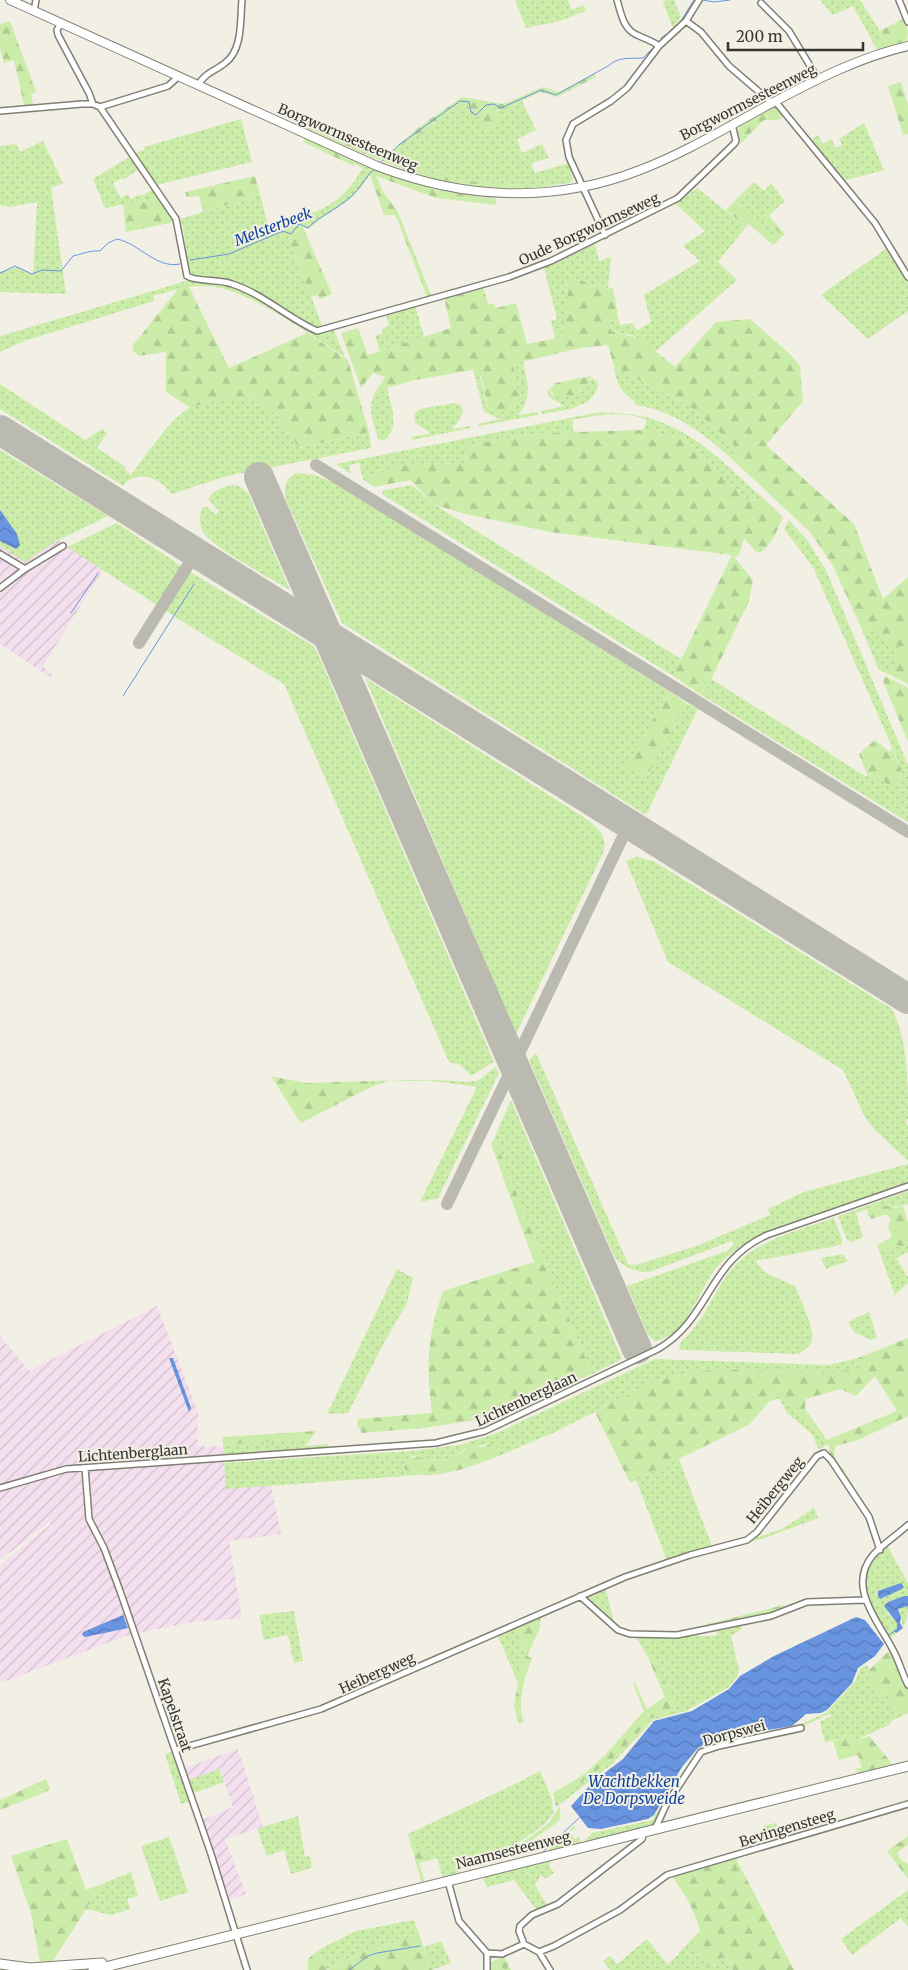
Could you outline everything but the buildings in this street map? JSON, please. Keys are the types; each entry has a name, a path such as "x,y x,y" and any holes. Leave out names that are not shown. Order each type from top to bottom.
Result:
{"main road":[{"name":"Borgwormsesteenweg","path":"10,0 377,166 431,184 473,192 510,194 540,194 584,187 648,167 818,79 844,67 908,46"},
{"name":"Naamsesteenweg","path":"93,1970 908,1766"},
{"name":"Naamsesteenweg","path":"0,1964 30,1968 124,1961"},
{"path":"7,1970 30,1968"}],"street":[{"path":"34,11 36,0"},
{"path":"198,85 203,76 225,63 233,54 238,39 242,0"},
{"path":"617,0 622,18 630,30 639,37 650,39 659,46"},
{"path":"605,235 566,148 566,140 570,128 580,118 603,106 627,88 659,46 686,22 699,0"},
{"path":"899,0 908,22"},
{"path":"761,3 789,31 818,79"},
{"path":"686,22 701,32 729,66 774,102 875,223 908,277"},
{"path":"61,23 57,30 58,35 93,104"},
{"path":"0,110 93,104 100,107 168,86 179,76"},
{"name":"Oude Borgwormseweg","path":"100,107 176,219 180,229 184,265 189,278 232,283 317,331 526,272 668,204 692,186 734,144 736,141 732,124"},
{"path":"0,588 25,569 63,546"},
{"path":"0,554 25,569"},
{"name":"Lichtenberglaan","path":"0,1488 52,1472 85,1468 436,1443 485,1431 665,1345 691,1322 720,1273 746,1246 767,1234 908,1186"},
{"name":"Heibergweg","path":"175,1750 321,1709 580,1596 659,1565 751,1537 817,1456 824,1453 831,1460 868,1517 880,1550"},
{"name":"Kapelstraat","path":"85,1468 89,1519 112,1568 237,1933 247,1970"},
{"path":"908,1525 873,1556 866,1568 865,1600 868,1610 893,1650 908,1685"},
{"path":"580,1596 618,1630 630,1634 677,1635 763,1618 807,1602 865,1600"},
{"name":"Dorpswei","path":"655,1829 666,1806 702,1752 719,1746 801,1728"},
{"name":"Bevingensteeg","path":"539,1952 554,1946 620,1910 664,1877 908,1804"},
{"path":"550,1970 539,1952 524,1944 519,1931 524,1920 538,1910 558,1904 587,1884 642,1839 644,1832"},
{"path":"448,1880 459,1920 487,1953 487,1970"},
{"path":"487,1953 502,1954 524,1944"}],"shaded area":[{"path":"58,540 103,570 43,666 53,676 51,678 0,644 0,546 43,549"},
{"path":"157,1306 198,1412 197,1446 223,1447 226,1489 271,1485 281,1534 229,1541 242,1618 192,1622 138,1633 108,1549 93,1518 86,1517 109,1568 132,1634 0,1683 0,1565 51,1524 50,1521 0,1560 0,1336 29,1371"},
{"path":"238,1749 263,1827 225,1839 246,1894 230,1900 202,1820 233,1807 220,1770 189,1780 185,1768"}],"green space":[{"path":"515,0 568,0 572,10 584,5 586,11 560,21 526,28"},
{"path":"674,0 681,17 673,28 663,2"},
{"path":"820,0 860,0 880,31 881,43 876,48 853,6 833,15"},
{"path":"903,19 908,31 907,41 877,50 876,48 881,43 880,31"},
{"path":"10,21 36,92 31,94 33,105 24,105 14,60 4,63 0,48 0,24"},
{"path":"595,73 596,77 556,97 541,92 504,109 496,110 502,125 486,132 480,119 467,104 463,104 402,145 389,160 432,174 445,168 456,180 518,185 518,190 488,188 435,179 385,162 308,129 309,126 385,158 419,127 462,97 503,104 543,87 559,92"},
{"path":"901,82 908,105 908,134 903,135 888,86"},
{"path":"522,101 536,130 517,139 522,153 542,144 549,158 531,163 535,173 569,163 573,180 570,183 518,190 518,185 455,180 440,169 432,174 389,160 402,145 463,104 467,104 480,119"},
{"path":"776,107 784,116 778,120 764,120 741,143 737,132 740,126"},
{"path":"241,119 252,162 156,185 135,153 144,150 144,147"},
{"path":"864,123 884,170 843,181 809,141 818,135 823,144 831,139 836,148 842,145 839,139"},
{"path":"305,138 356,162 354,166 303,142"},
{"path":"43,141 63,183 51,188 66,294 0,292 0,272 17,267 33,274 37,202 9,207 0,205 0,146 16,144 20,152"},
{"path":"131,156 139,169 123,180 122,178 113,183 121,198 127,194 131,199 141,194 142,196 153,189 158,198 105,208 93,179"},
{"path":"356,162 373,169 352,197 308,229 302,225 291,235 287,234 323,328 317,329 231,282 189,275 183,227 180,219 260,195 270,232 293,225 293,221 316,212 334,202 348,189 363,168 355,164"},
{"path":"373,169 436,190 496,199 496,205 436,198 376,176 383,192 398,212 431,295 427,297 397,219 394,215 384,215 370,175"},
{"path":"255,176 260,195 203,212 199,196 187,197 185,192"},
{"path":"754,182 764,191 771,183 785,201 766,218 780,234 775,240 733,203"},
{"path":"697,188 746,227 718,262 737,280 656,351 634,336 611,331 609,320 619,322 620,325 632,323 637,330 651,322 644,295 700,261 683,246 705,231 676,204"},
{"path":"158,198 175,222 126,232 123,205"},
{"path":"733,203 775,239 780,234 765,218 768,215 785,234 773,245 749,224 746,227 726,210"},
{"path":"302,225 332,294 320,299 317,295 311,297 287,234 291,235"},
{"path":"595,244 599,261 611,257 608,288 595,287 581,280 567,284 568,302 562,337 555,338 551,321 557,319 544,268"},
{"path":"887,248 908,281 908,311 868,339 821,295"},
{"path":"581,280 595,287 613,288 619,322 609,320 611,331 641,339 675,367 716,322 750,319 790,354 800,366 803,401 766,445 854,524 883,599 908,577 908,684 890,675 900,648 860,625 833,566 811,533 734,461 734,445 694,409 614,367 608,345 581,348 513,364 520,402 515,409 495,413 488,409 481,376 475,377 473,370 415,380 387,388 381,384 385,377 373,373 361,388 341,333 358,328 368,355 451,328 444,298 483,287 488,304 494,304 496,308 516,303 527,344 562,337 568,302 567,284"},
{"path":"186,281 223,285 239,291 271,306 319,334 333,328 345,357 258,303 222,288 206,286 186,287 153,296 154,301 24,341 0,352 0,336"},
{"path":"189,287 229,368 307,333 348,360 369,432 299,448 277,415 253,397 204,403 191,408 166,392 166,352 139,356 132,350 134,344 178,289"},
{"path":"415,305 424,337 380,351 375,336 383,333 382,329 389,326 386,314"},
{"path":"523,361 528,390 526,402 518,415 538,412 538,415 479,426 478,424 500,419 484,412 475,377 480,376 487,408 495,413 513,364"},
{"path":"614,367 694,409 734,445 734,461 689,425 663,412 635,405 635,402 620,387"},
{"path":"591,376 598,383 596,392 591,398 576,407 542,414 542,411 564,406 549,397 547,392 550,389 552,395 569,396 580,392 582,387 592,379"},
{"path":"591,376 588,385 582,387 574,395 556,397 550,389 555,383"},
{"path":"0,384 85,440 102,429 107,433 97,448 126,467 125,470 131,475 159,438 183,413 198,404 222,399 253,397 277,415 299,448 369,432 371,448 227,476 172,494 161,483 149,477 135,477 123,486 0,409"},
{"path":"381,384 387,388 393,416 392,430 383,441 378,439 371,410 373,398"},
{"path":"454,403 461,405 463,410 460,419 452,429 471,426 471,428 412,440 412,437 431,433 415,423 414,414 420,409"},
{"path":"595,413 623,413 647,418 668,425 688,435 724,463 762,497 759,501 747,499 691,444 677,437 643,430 647,420 619,414 572,420 574,432 540,433 468,445 465,463 409,464 363,479 359,463 349,465 351,474 336,464"},
{"path":"643,430 677,437 691,444 747,499 759,501 762,497 783,517 766,548 757,553 744,538 739,555 734,557 753,580 749,601 703,696 673,676 732,555 550,532 465,514 435,505 410,480 374,487 363,479 409,464 465,463 467,445 540,433"},
{"path":"0,450 108,516 58,540 25,562 0,546"},
{"path":"297,473 315,475 335,483 669,691 627,768 646,778 686,703 698,709 646,815 342,623 286,500 286,484 290,477"},
{"path":"233,485 239,486 248,493 290,590 216,545 202,530 200,519 202,507 207,507 216,515 219,511 208,499 219,489"},
{"path":"412,485 435,505 681,659 673,676 382,494 384,490"},
{"path":"789,520 807,540 826,570 908,765 908,822 703,696 711,679 865,776 880,778 892,788 899,763 813,567 784,529"},
{"path":"117,523 181,566 157,605 67,547"},
{"path":"190,572 315,647 494,1062 471,1076 461,1065 449,1062 284,684 164,610"},
{"path":"860,625 901,648 890,675 879,670"},
{"path":"885,676 908,688 908,742 883,681"},
{"path":"365,678 588,820 604,839 603,853 516,1034"},
{"path":"669,691 686,703 646,778 626,768"},
{"path":"875,740 890,752 892,748 903,774 899,786 892,788 880,778 868,777 859,754"},
{"path":"636,857 653,861 665,868 892,1009 901,1034 906,1062 908,1161 875,1130 865,1117 843,1070 668,962 626,861"},
{"path":"536,1053 628,1264 636,1265 699,1245 770,1215 768,1209 804,1192 908,1164 908,1182 762,1233 749,1240 716,1268 691,1311 676,1331 655,1341 648,1335 627,1286 727,1251 734,1244 732,1241 649,1272 630,1269 615,1258 529,1060"},
{"path":"495,1067 499,1073 438,1198 420,1202 477,1087 418,1080 470,1082 479,1080"},
{"path":"271,1076 306,1083 369,1081 373,1086 301,1123"},
{"path":"369,1081 396,1081 384,1082 373,1086"},
{"path":"511,1100 622,1359 592,1374 494,1139"},
{"path":"494,1139 592,1374 476,1420 423,1428 362,1433 357,1425 358,1419 432,1413 429,1351 443,1291 534,1262 491,1144"},
{"path":"908,1191 908,1204 870,1209 856,1213 863,1237 852,1242 847,1240 838,1216"},
{"path":"887,1206 895,1208 903,1206 908,1223 908,1245 904,1247 897,1245 879,1251 877,1245 892,1237 888,1227 891,1219 886,1214 872,1219 868,1216 867,1208"},
{"path":"834,1218 842,1239 841,1245 755,1261 766,1273 795,1286 811,1328 812,1340 805,1350 799,1354 681,1350 679,1348 680,1343 704,1314 723,1281 745,1257 772,1240"},
{"path":"897,1245 904,1247 908,1245 908,1252 896,1258 908,1277 908,1283 895,1295 879,1251"},
{"path":"843,1254 848,1261 826,1269 821,1258"},
{"path":"397,1269 413,1278 407,1303 387,1337 348,1413 327,1414"},
{"path":"869,1312 877,1338 871,1340 854,1332 848,1322"},
{"path":"908,1338 908,1416 858,1440 835,1446 834,1456 854,1486 849,1488 829,1452 829,1445 826,1445 803,1413 779,1390 750,1424 630,1483 595,1412 653,1382 689,1373 716,1369 826,1373 861,1368 858,1358","holes":["875,1376 897,1411 827,1440 805,1409 806,1399 840,1389 856,1396"]},
{"path":"858,1358 862,1368 826,1373 716,1369 689,1373 654,1382 555,1432 503,1454 491,1444 467,1447 453,1458 439,1461 413,1456 403,1465 404,1468 419,1475 226,1489 224,1463 412,1451 460,1445 497,1433 655,1359 829,1365"},
{"path":"779,1390 803,1413 826,1445 819,1450 812,1434 787,1413 779,1398 766,1403"},
{"path":"316,1431 311,1438 223,1445 222,1437"},
{"path":"311,1438 305,1446 328,1444 328,1448 224,1455 223,1445"},
{"path":"491,1444 498,1447 503,1454 453,1472 425,1475 413,1473 404,1468 405,1461 414,1457 444,1461 456,1456 470,1445 482,1447"},
{"path":"679,1459 712,1546 667,1560 636,1480"},
{"path":"814,1508 818,1518 762,1539 725,1548 756,1535 758,1537 782,1529"},
{"path":"888,1547 908,1583 908,1596 887,1612 897,1623 899,1630 901,1629 889,1639 869,1603 866,1592 866,1580 869,1569 876,1558"},
{"path":"605,1587 615,1625 584,1597"},
{"path":"784,1605 785,1609 772,1615 709,1626 707,1624"},
{"path":"908,1606 906,1622 903,1627 899,1608"},
{"path":"294,1611 303,1661 294,1663 288,1635 264,1640 259,1615"},
{"path":"541,1616 539,1630 527,1656 532,1658 521,1698 524,1722 519,1724 514,1706 518,1683 515,1677 525,1656 515,1627"},
{"path":"742,1624 742,1629 731,1636 739,1670 737,1677 729,1687 686,1711 653,1720 611,1765 559,1805 557,1797 574,1788 621,1752 651,1718 677,1710 674,1706 674,1698 649,1653 647,1655 635,1636 714,1636 717,1635 716,1629"},
{"path":"515,1627 525,1656 516,1678 497,1634"},
{"path":"889,1651 908,1690 908,1713 899,1717 887,1693 878,1698 866,1673"},
{"path":"649,1653 674,1698 674,1706 677,1710 651,1718 621,1752 574,1788 557,1797 559,1805 556,1806 553,1793 583,1775 606,1754 644,1711 633,1684 635,1683 647,1709 665,1697 647,1655"},
{"path":"867,1665 869,1669 866,1673 878,1698 887,1693 899,1717 890,1722 891,1724 853,1741 846,1736 825,1743 820,1722 831,1716 830,1714 792,1731 703,1750 676,1786 653,1826 587,1842 586,1840 592,1833 652,1820 695,1754 708,1745 762,1732 792,1728 826,1713 855,1681 861,1668"},
{"path":"846,1736 853,1741 869,1736 894,1766 858,1775 856,1769 862,1767 858,1755 839,1760 833,1741"},
{"path":"174,1753 190,1801 181,1804 165,1754"},
{"path":"219,1769 224,1782 194,1793 189,1780"},
{"path":"540,1771 552,1799 553,1813 545,1824 527,1837 525,1834 511,1844 467,1861 456,1874 443,1878 437,1858 427,1861 425,1850 416,1852 410,1833"},
{"path":"46,1779 50,1790 0,1810 0,1800"},
{"path":"559,1807 561,1817 556,1823 520,1849 518,1846 549,1823"},
{"path":"298,1816 305,1857 310,1856 312,1868 291,1874 284,1850 267,1856 257,1829"},
{"path":"776,1823 780,1839 766,1843 763,1826"},
{"path":"574,1826 576,1828 570,1832 574,1839 580,1837 581,1844 548,1852 549,1848"},
{"path":"410,1833 416,1852 425,1850 427,1861 419,1863 425,1883 422,1884 408,1834"},
{"path":"525,1834 527,1837 504,1852 462,1868 467,1861 511,1844"},
{"path":"908,1836 908,1844 897,1853 901,1860 908,1864 908,1879 887,1851"},
{"path":"169,1837 188,1892 160,1901 141,1846"},
{"path":"67,1839 86,1890 102,1884 53,1961 40,1962 31,1913 11,1856"},
{"path":"735,1857 794,1970 733,1970 724,1957 709,1968 691,1940 700,1931 698,1923 689,1902 672,1876"},
{"path":"553,1859 549,1866 554,1873 545,1879 541,1875 535,1885 547,1905 536,1909 514,1880 487,1887 482,1877"},
{"path":"131,1872 138,1896 127,1899 130,1909 111,1915 86,1909 102,1884"},
{"path":"908,1890 908,1927 901,1918 852,1955 841,1939"},
{"path":"414,1920 421,1940 416,1936 365,1951 327,1970 318,1950 356,1931"},
{"path":"416,1936 421,1940 432,1970 328,1970 365,1951"},
{"path":"647,1939 668,1965 691,1940 709,1968 724,1957 733,1970 610,1970 603,1961 610,1956 617,1964"},
{"path":"441,1941 451,1963 432,1970 424,1947"},
{"path":"318,1950 327,1970 308,1970 308,1959"},
{"path":"504,1956 511,1970 489,1970 489,1963"}],"water":[{"path":"0,510 17,534 20,545 16,549 0,541"},
{"path":"169,1358 173,1358 191,1408 189,1412"},
{"path":"901,1583 904,1587 902,1589 880,1599 878,1596 878,1591"},
{"path":"908,1596 908,1606 898,1609 901,1617 900,1623 903,1628 896,1633 894,1630 897,1629 897,1623 884,1606 888,1602"},
{"path":"123,1615 128,1628 85,1637 82,1635 83,1632"},
{"name":"Wachtbekken De Dorpsweide","path":"856,1617 865,1620 884,1644 875,1656 858,1668 852,1683 827,1710 821,1713 806,1714 792,1726 737,1735 710,1742 698,1748 682,1767 654,1815 648,1819 601,1829 588,1828 571,1806 594,1781 623,1759 654,1721 692,1711 729,1689 740,1676 774,1656"}],"waterway":[{"name":"Melsterbeek","path":"679,24 694,0"},
{"name":"Melsterbeek","path":"703,0 714,2 730,0"},
{"name":"Melsterbeek","path":"661,38 672,31"},
{"name":"Melsterbeek","path":"382,161 400,144 460,101 469,102 471,112 476,115 486,105 494,104 501,108 541,90 556,95 616,61 643,58 652,49"},
{"name":"Melsterbeek","path":"190,260 229,254 283,231 291,234 299,224 308,228 353,195 373,170"},
{"name":"Melsterbeek","path":"0,273 15,266 32,274 42,270 61,271 73,256 100,251 108,243 117,239 163,263 171,265 180,264"},
{"path":"71,613 98,573"},
{"path":"123,696 194,584"},
{"path":"888,1635 895,1631"},
{"path":"543,1852 579,1818"},
{"path":"349,1970 368,1956 420,1946"}],"taxiway":[{"path":"316,465 908,832"},
{"path":"139,643 195,554"},
{"path":"447,1204 629,824"}],"runway":[{"path":"0,430 908,999"},
{"path":"259,477 637,1349"}]}
